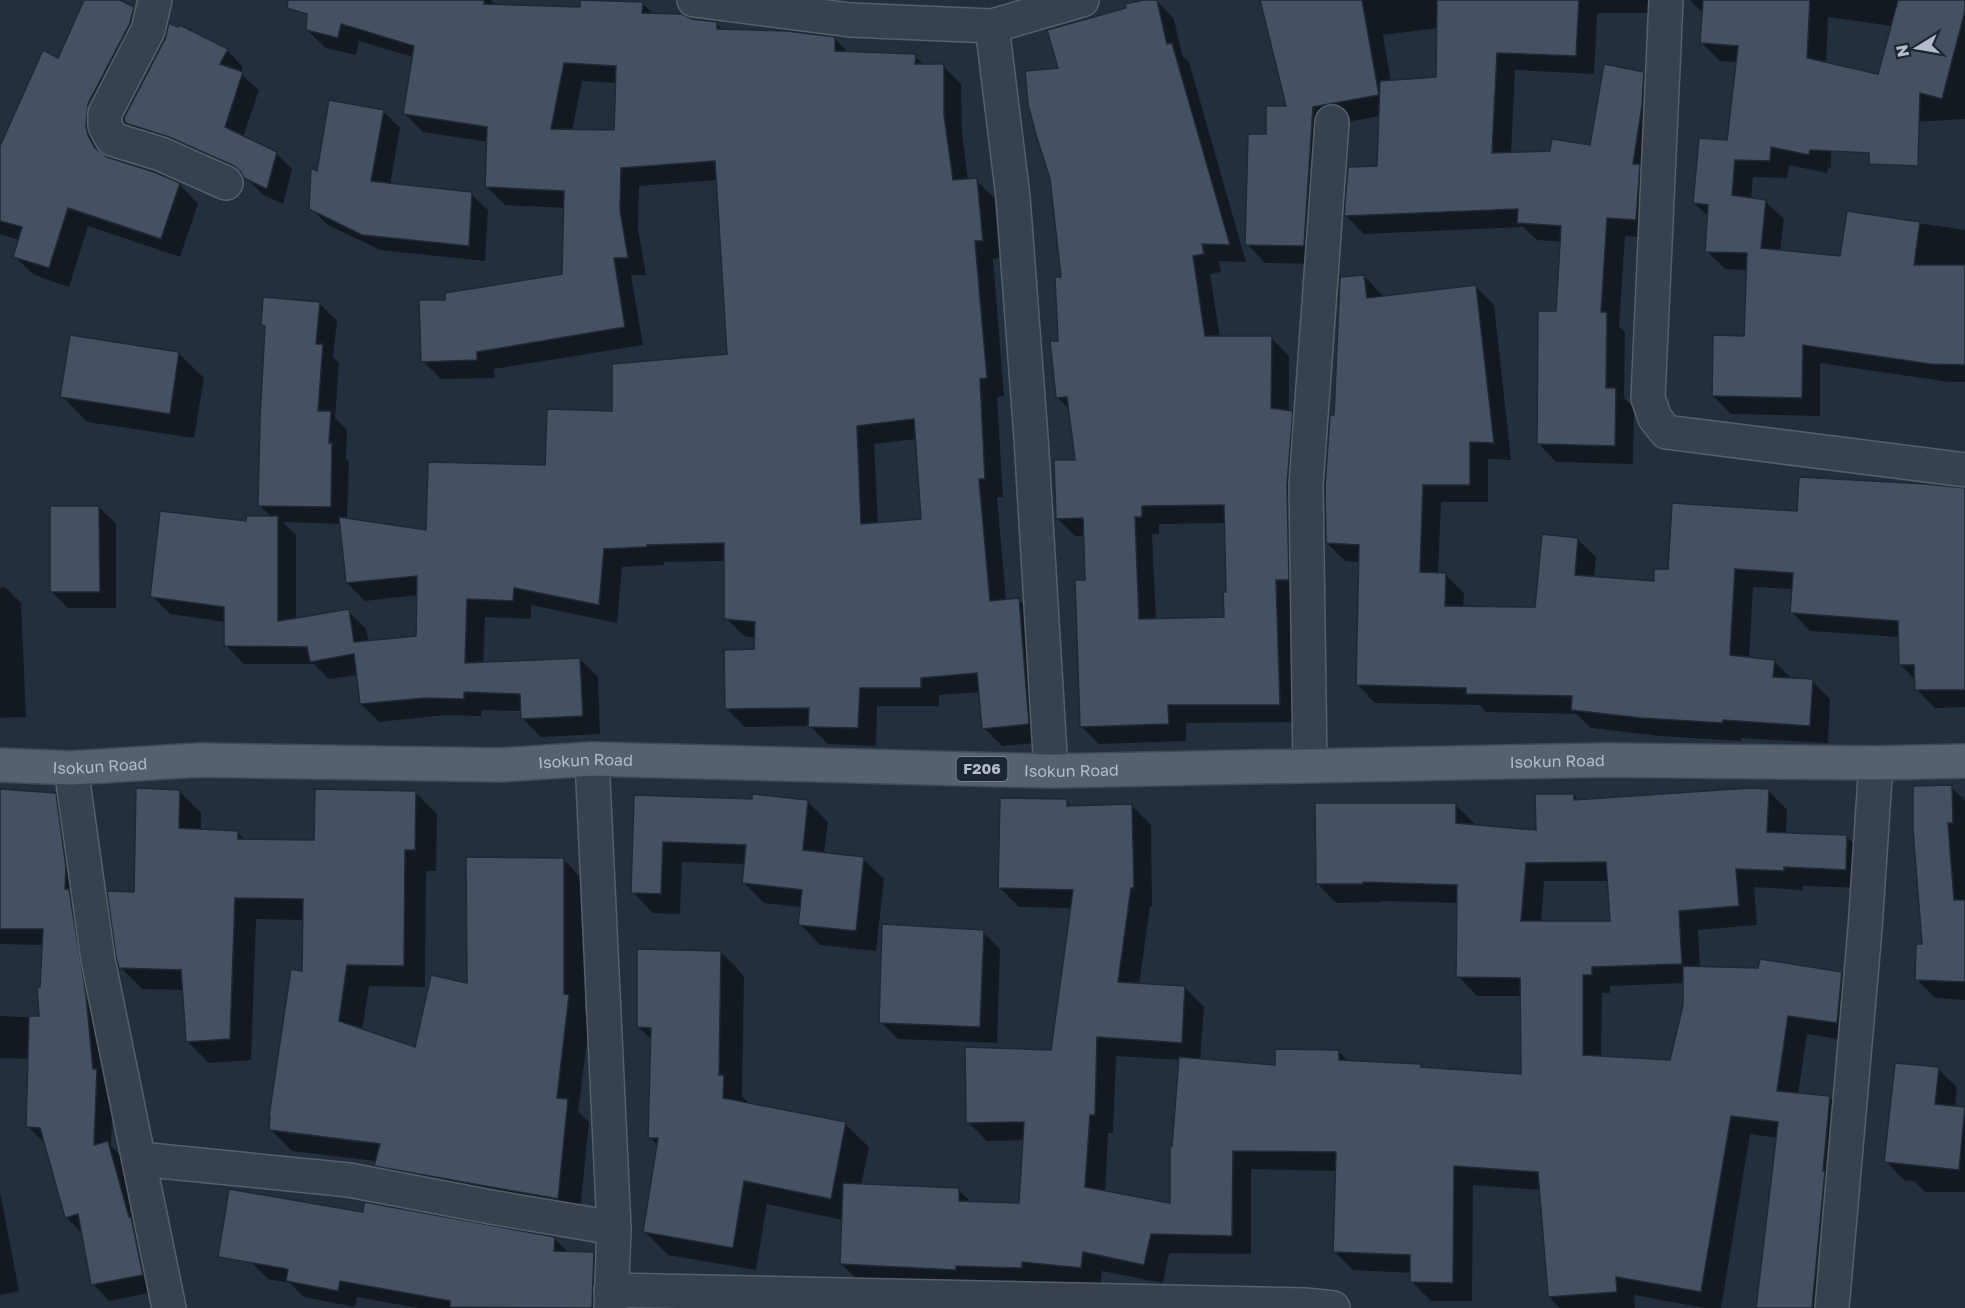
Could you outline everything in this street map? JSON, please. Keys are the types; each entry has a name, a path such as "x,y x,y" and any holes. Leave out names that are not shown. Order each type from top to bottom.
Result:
{"main road":[{"name":"Isokun Road","path":"0,765 71,768 199,760 501,765 592,759 1051,771 1605,760 1876,763 1965,761"}],"street":[{"path":"155,0 148,30 105,113 105,126 112,139 161,154 226,183"},
{"path":"694,0 851,10 992,26 1082,0"},
{"path":"1666,0 1648,398 1655,418 1666,432 1965,470"},
{"path":"992,26 1013,196 1031,438 1051,771"},
{"path":"1310,765 1306,485 1332,122"},
{"path":"592,759 614,1228 611,1299 1305,1305 1333,1308"},
{"path":"1832,1308 1865,929 1876,763"},
{"path":"71,768 98,960 169,1308"},
{"path":"139,1159 349,1180 614,1228"}],"building":[{"path":"84,0 120,0 134,7 130,23 88,104 86,126 88,135 95,148 107,157 180,183 161,239 68,208 49,268 13,257 22,227 0,221 0,146 43,50 58,58"},
{"path":"288,0 484,0 484,4 580,7 580,0 643,2 642,13 682,14 692,19 717,22 717,29 787,31 835,37 835,51 916,54 915,64 944,64 944,115 953,180 977,178 983,241 975,241 987,378 980,379 985,479 979,479 990,601 1019,598 1029,724 982,729 977,673 921,678 921,688 860,688 858,728 808,727 809,708 725,709 724,650 754,649 755,622 724,619 724,543 647,545 647,547 604,549 599,605 514,588 513,601 467,599 465,663 580,658 583,716 521,719 520,694 464,692 464,699 425,698 360,704 354,654 310,662 307,647 224,646 224,607 150,597 160,511 246,521 246,516 278,516 278,621 349,609 354,642 416,636 417,576 346,583 339,517 426,530 428,462 545,465 547,409 612,411 612,364 727,354 715,161 621,168 620,210 628,258 614,258 625,327 477,352 477,360 421,362 419,300 445,300 445,293 562,274 564,191 485,187 487,127 403,114 414,46 341,24 338,38 306,30 307,14 287,8","holes":["564,63 616,66 614,130 551,129","914,419 921,519 861,524 857,426"]},
{"path":"1157,0 1167,44 1172,43 1230,245 1202,244 1204,254 1193,256 1205,336 1272,336 1271,408 1293,411 1287,485 1289,580 1276,580 1280,705 1168,705 1169,724 1080,727 1075,580 1085,580 1083,518 1056,519 1054,460 1075,460 1067,397 1056,398 1050,341 1058,341 1055,277 1061,277 1050,179 1028,104 1025,71 1058,68 1047,30 1126,8 1125,4","holes":["1224,505 1226,592 1223,592 1224,617 1139,619 1135,517 1142,517 1142,506"]},
{"path":"1260,0 1362,0 1379,95 1313,107 1304,246 1245,245 1248,134 1266,134 1266,106 1286,106"},
{"path":"1437,0 1579,0 1576,56 1497,53 1492,153 1550,151 1552,139 1590,145 1604,64 1644,72 1642,105 1633,164 1640,164 1636,220 1607,218 1601,312 1607,312 1606,388 1616,388 1615,446 1537,444 1538,311 1556,311 1561,226 1517,223 1518,209 1344,216 1348,167 1377,166 1380,81 1436,77"},
{"path":"1703,0 1810,0 1807,58 1878,74 1898,0 1965,0 1965,11 1942,99 1920,93 1918,166 1869,164 1869,153 1810,150 1809,155 1771,147 1770,161 1735,160 1732,195 1766,200 1761,248 1840,256 1847,211 1920,222 1914,265 1965,265 1965,365 1930,364 1803,345 1802,398 1712,396 1713,335 1744,336 1747,253 1705,252 1708,205 1693,203 1699,138 1727,140 1738,46 1700,43"},
{"path":"169,23 178,27 180,25 228,49 220,64 243,72 225,127 277,152 267,189 244,178 234,166 169,137 125,123 124,118 165,39"},
{"path":"329,100 384,110 371,181 472,192 469,246 362,235 309,209 311,168 317,171"},
{"path":"1364,275 1367,298 1476,285 1494,443 1470,442 1470,485 1423,485 1420,572 1446,573 1445,606 1535,607 1542,534 1578,538 1575,575 1654,581 1654,569 1668,569 1672,503 1797,511 1799,477 1965,488 1965,690 1915,690 1914,665 1899,665 1898,621 1790,613 1793,573 1735,569 1730,655 1775,660 1773,677 1813,679 1810,726 1723,720 1723,723 1641,718 1571,710 1572,696 1466,694 1466,688 1356,685 1359,545 1326,543 1325,486 1330,415 1334,415 1340,277"},
{"path":"263,297 320,302 316,344 323,344 318,411 331,411 329,443 332,443 331,507 258,506 265,326 261,325"},
{"path":"70,335 179,352 170,414 60,397"},
{"path":"50,506 99,506 100,592 50,592"},
{"path":"1952,785 1953,823 1948,823 1954,900 1965,900 1965,982 1915,980 1916,944 1922,944 1913,830 1913,786"},
{"path":"136,788 180,790 179,828 238,831 238,839 314,840 315,789 416,791 415,850 405,850 404,966 347,965 339,1021 415,1047 431,975 467,983 466,857 564,858 564,994 569,995 557,1098 568,1099 558,1199 374,1166 380,1144 269,1130 269,1116 291,969 302,971 303,899 235,898 230,1039 186,1042 181,970 119,968 116,957 107,891 134,892"},
{"path":"1750,788 1769,789 1767,832 1847,835 1846,870 1784,867 1784,871 1736,869 1739,906 1679,911 1682,964 1592,967 1592,975 1583,975 1583,1055 1670,1060 1683,1005 1683,966 1758,968 1760,959 1842,972 1837,1023 1788,1016 1777,1091 1830,1096 1812,1308 1756,1308 1778,1122 1731,1116 1701,1292 1616,1277 1617,1292 1548,1297 1538,1172 1454,1166 1453,1283 1410,1282 1410,1255 1333,1252 1336,1152 1233,1151 1232,1236 1151,1234 1144,1265 1083,1252 1081,1268 1022,1262 1022,1268 956,1266 956,1270 840,1264 843,1183 959,1188 959,1201 1019,1203 1024,1122 966,1123 965,1047 1051,1050 1073,890 998,888 1000,798 1067,799 1067,806 1132,804 1134,888 1131,888 1118,982 1185,986 1182,1043 1097,1037 1095,1115 1090,1115 1085,1187 1170,1203 1170,1146 1172,1146 1179,1057 1275,1065 1275,1049 1339,1050 1339,1060 1421,1064 1421,1067 1521,1074 1520,978 1456,977 1457,885 1363,882 1363,884 1316,884 1315,803 1456,803 1456,823 1536,830 1535,794 1574,794 1574,800","holes":["1606,862 1610,921 1521,921 1526,863"]},
{"path":"0,789 56,793 66,867 65,889 69,889 86,995 93,1069 97,1069 94,1145 108,1141 129,1217 131,1217 143,1275 91,1285 78,1214 65,1218 40,1128 26,1127 29,1016 39,1016 37,987 40,987 43,929 0,929"},
{"path":"752,794 808,800 803,850 864,857 856,931 798,925 802,890 742,883 746,845 663,842 661,894 631,893 634,795 752,799"},
{"path":"882,924 984,930 980,1027 879,1023"},
{"path":"637,949 721,951 719,1075 724,1075 723,1098 846,1122 831,1199 744,1181 733,1248 643,1232 658,1138 648,1138 651,1028 637,1027"},
{"path":"1895,1063 1939,1067 1935,1104 1965,1107 1959,1170 1884,1162"},
{"path":"229,1189 363,1212 364,1202 555,1237 554,1251 594,1252 592,1308 450,1307 450,1301 340,1281 338,1291 286,1281 288,1269 218,1257"}]}
